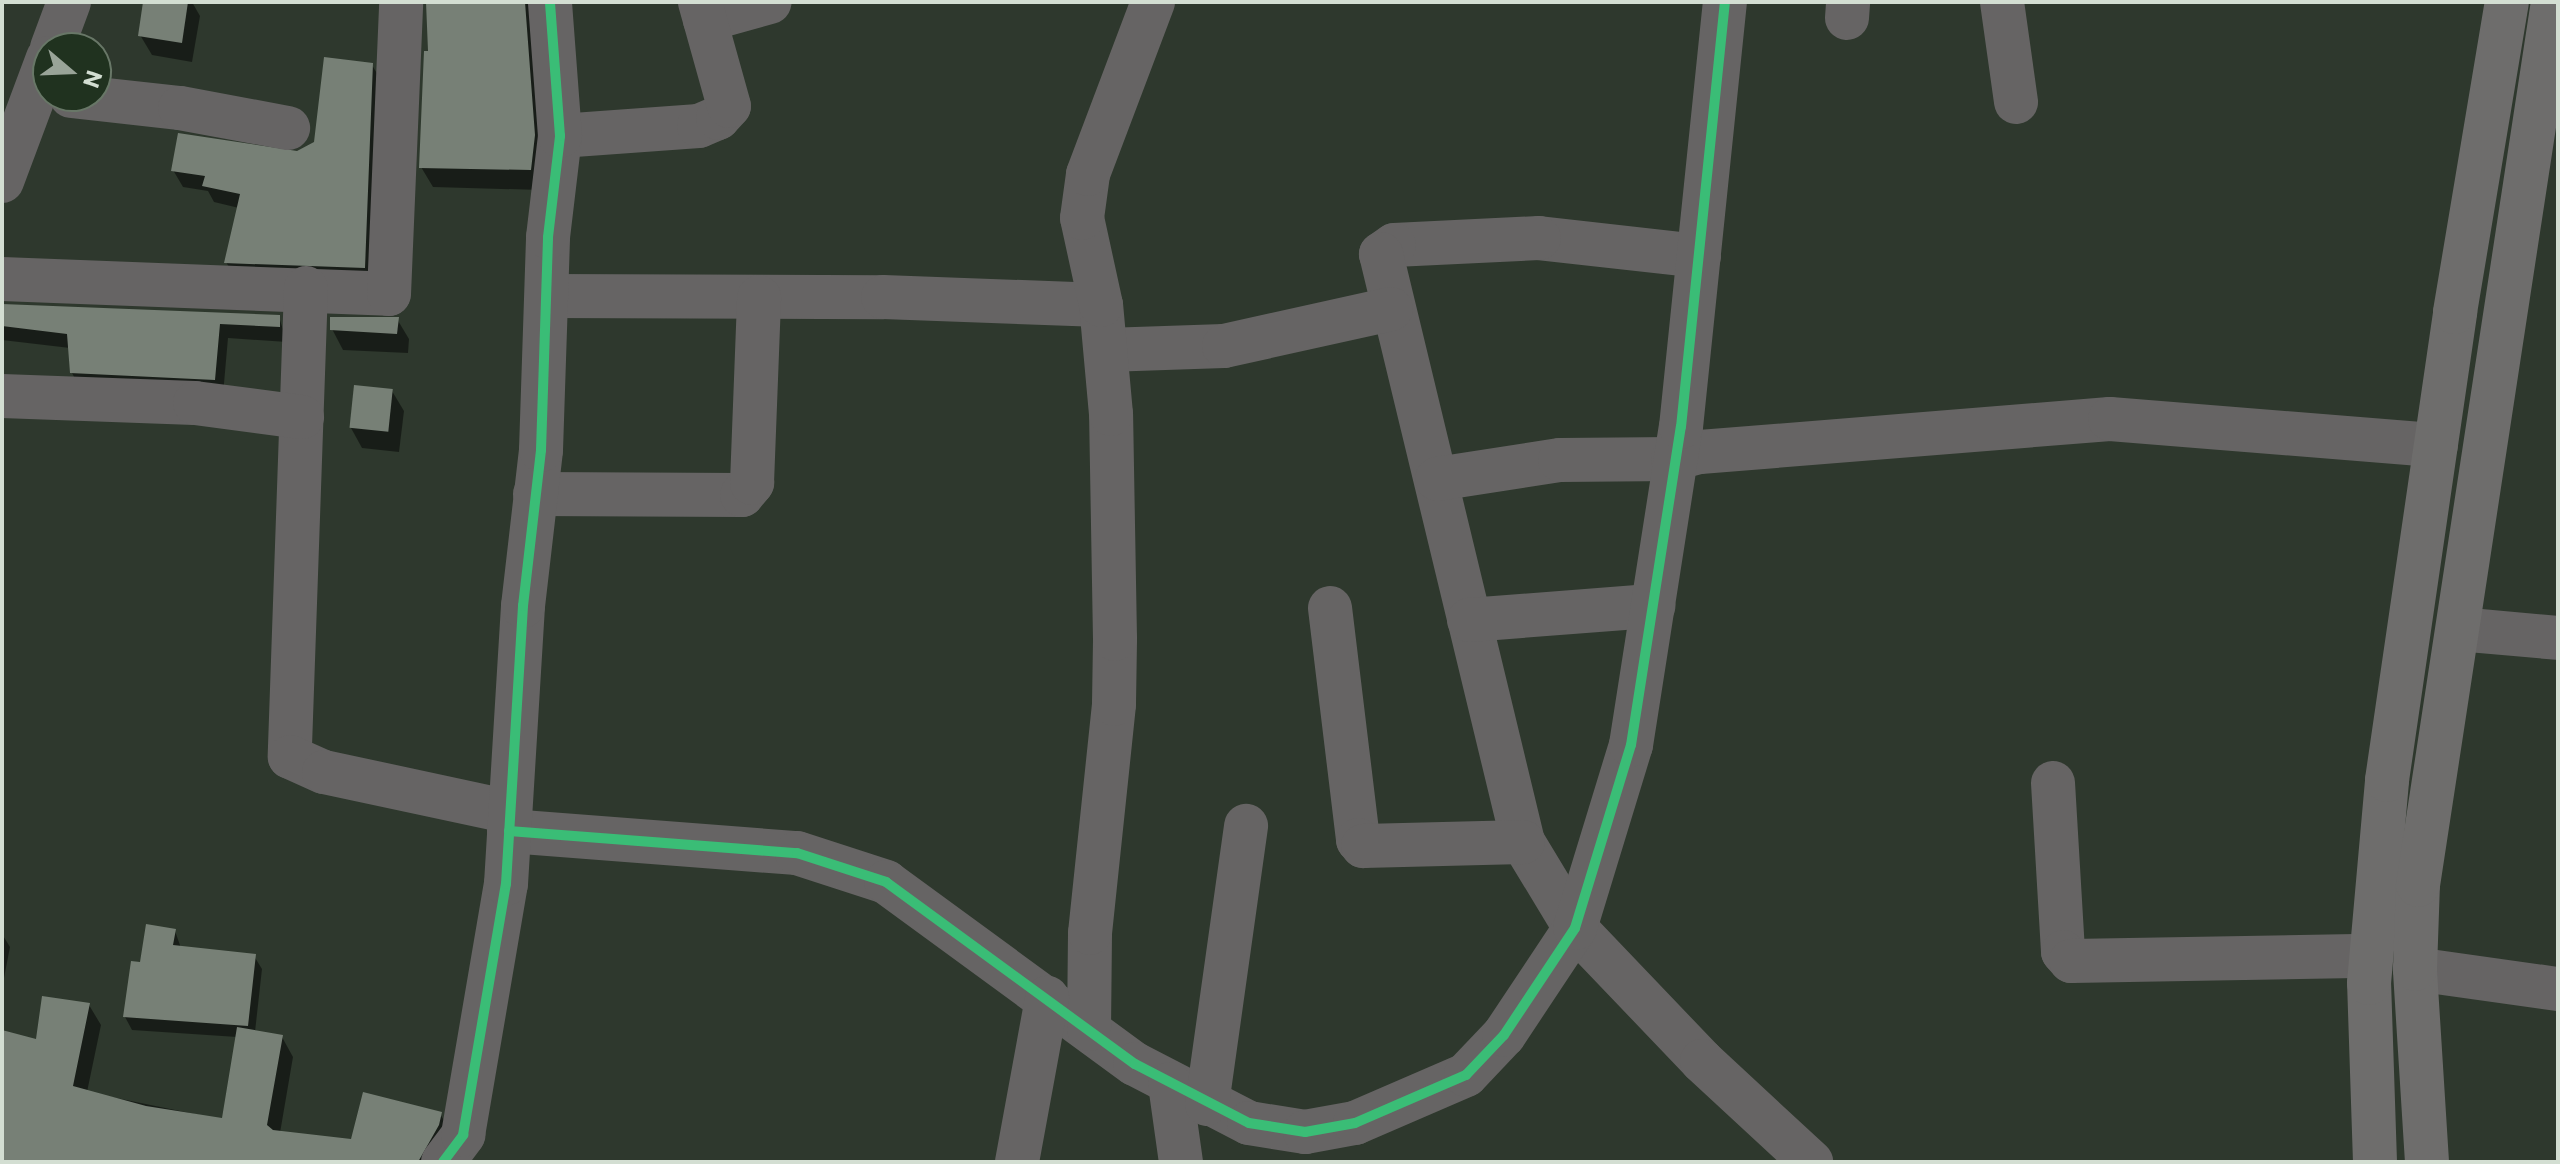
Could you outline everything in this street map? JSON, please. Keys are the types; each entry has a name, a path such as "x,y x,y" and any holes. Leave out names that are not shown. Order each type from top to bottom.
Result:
{"main road":[{"path":"2375,1162 2370,956 2387,780 2436,445 2507,2"},
{"path":"2427,1162 2415,969 2418,885 2553,2"}],"street":[{"path":"58,32 69,2"},
{"path":"2,279 306,288 389,294 401,2"},
{"path":"443,1162 463,1135 504,896 560,136 550,2"},
{"path":"560,136 699,126 718,118 729,106 702,11 770,2"},
{"path":"1089,1029 1090,933 1114,704 1106,350 1101,305 1082,218 1088,174 1153,2"},
{"path":"306,288 290,757 324,772 510,822 797,853 836,863 886,882 1089,1029 1188,1094 1249,1123 1305,1132 1355,1123 1466,1075 1504,1035 1575,928 1631,745 1653,606 1699,256 1725,2"},
{"path":"2002,2 2016,102"},
{"path":"112,96 288,128"},
{"path":"2,181 36,112"},
{"path":"1699,256 1539,238 1385,247 1381,254 1391,309 1437,479 1523,842 1575,928 1768,1144 1811,1162"},
{"path":"547,296 759,297 1101,305"},
{"path":"535,494 742,495 752,483 759,297"},
{"path":"1106,350 1224,346 1391,309"},
{"path":"2,396 195,403 302,417"},
{"path":"1437,479 1560,460 1673,459 1700,452 2110,419 2436,445"},
{"path":"1469,620 1653,606"},
{"path":"1330,608 1357,833 1363,846 1523,842"},
{"path":"2458,629 2558,638"},
{"path":"2053,783 2063,952 2071,961 2370,956"},
{"path":"1181,1162 1188,1094 1246,826"},
{"path":"2415,969 2558,989"},
{"path":"1017,1162 1047,998"}],"building":[{"path":"143,2 188,2 182,43 138,36"},
{"path":"426,2 525,2 535,135 531,170 419,168 424,51 428,51"},
{"path":"324,57 373,63 365,268 224,263 240,194 202,186 205,176 171,171 178,133 297,151 314,142"},
{"path":"2,304 280,315 280,327 220,324 215,380 70,373 67,334 2,326"},
{"path":"330,317 399,317 397,334 330,330"},
{"path":"354,385 393,389 388,432 350,428"},
{"path":"146,924 176,929 173,945 256,954 248,1026 123,1017 131,961 140,962"},
{"path":"42,996 90,1003 73,1086 146,1106 222,1118 237,1027 283,1035 267,1125 273,1130 351,1139 363,1092 442,1112 439,1125 418,1162 2,1162 2,1030 36,1039"}],"cycle path":[{"path":"443,1162 463,1135 506,884 523,606 541,450 548,237 560,136 550,2"},
{"path":"509,831 797,853 886,882 1135,1064 1249,1123 1305,1132 1355,1123 1466,1075 1504,1035 1575,928 1631,745 1681,427 1725,2"}]}
